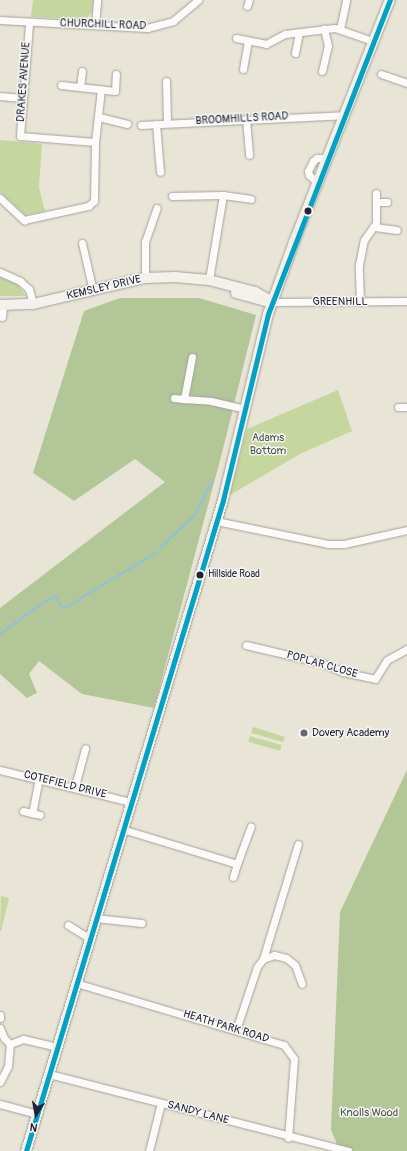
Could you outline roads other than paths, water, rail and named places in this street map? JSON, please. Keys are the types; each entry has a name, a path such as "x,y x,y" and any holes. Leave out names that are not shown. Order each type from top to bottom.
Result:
{"street":[{"path":"95,25 97,0"},
{"name":"CHURCHILL ROAD","path":"0,20 29,24 95,25 146,28 160,26 177,18 198,0"},
{"path":"340,29 346,0"},
{"path":"26,1151 95,918 216,521 272,302 326,158 390,0"},
{"name":"DRAKES AVENUE","path":"29,24 20,136 96,142"},
{"path":"322,71 328,46 324,28"},
{"path":"236,38 266,44 285,34 324,28 340,29 372,42"},
{"path":"295,53 299,32"},
{"path":"243,69 248,41"},
{"path":"80,87 82,71"},
{"path":"61,85 115,90 116,74"},
{"path":"381,74 407,83"},
{"path":"166,81 166,123"},
{"path":"0,198 24,220 88,206 94,201 96,142 101,89"},
{"path":"0,96 22,98"},
{"name":"BROOMHILLS ROAD","path":"142,125 343,115"},
{"path":"99,117 127,124"},
{"path":"246,119 249,155"},
{"path":"156,124 160,172"},
{"path":"360,302 359,265 364,240 375,227 376,193"},
{"path":"209,280 223,194"},
{"path":"172,196 223,194 251,199"},
{"path":"376,202 387,202"},
{"path":"145,278 143,260 145,242 157,208"},
{"path":"375,227 397,230"},
{"path":"82,243 93,290"},
{"path":"0,272 20,281 30,289 33,304"},
{"name":"KEMSLEY DRIVE","path":"2,305 33,304 145,278 175,277 209,280 259,301 272,302"},
{"name":"GREENHILL","path":"272,302 407,301"},
{"path":"2,305 2,317"},
{"path":"184,399 192,357"},
{"path":"174,398 211,401 245,409"},
{"path":"398,407 407,407"},
{"path":"216,521 328,544 344,544 407,530"},
{"name":"POPLAR CLOSE","path":"246,645 322,663 343,672 375,682 387,660 407,649"},
{"path":"75,786 85,748"},
{"name":"COTEFIELD DRIVE","path":"0,770 75,786 130,802"},
{"path":"23,812 36,814 39,778"},
{"path":"233,876 252,826"},
{"path":"122,829 237,864"},
{"path":"236,1030 257,967 263,959 298,844"},
{"path":"95,918 142,923"},
{"path":"68,925 89,938"},
{"path":"263,959 274,955 286,958 295,965 302,984"},
{"name":"HEATH PARK ROAD","path":"76,983 284,1045 294,1059 288,1138"},
{"path":"0,1028 4,1038 10,1044"},
{"path":"10,1044 23,1039 57,1047"},
{"path":"0,1082 8,1066 10,1044"},
{"name":"SANDY LANE","path":"49,1074 288,1138 348,1151"},
{"path":"149,1151 161,1103"},
{"path":"0,1104 37,1114"}],"waterway":[{"path":"160,548 195,515 212,481"},
{"path":"0,634 47,600 55,596 63,609 156,553"}],"place":[{"name":"Hillside Road","path":"200,575"},
{"name":"Dovery Academy","path":"304,733"}],"park label":[{"name":"Adams Bottom","path":"268,445"},
{"name":"Knolls Wood","path":"369,1113"}]}
